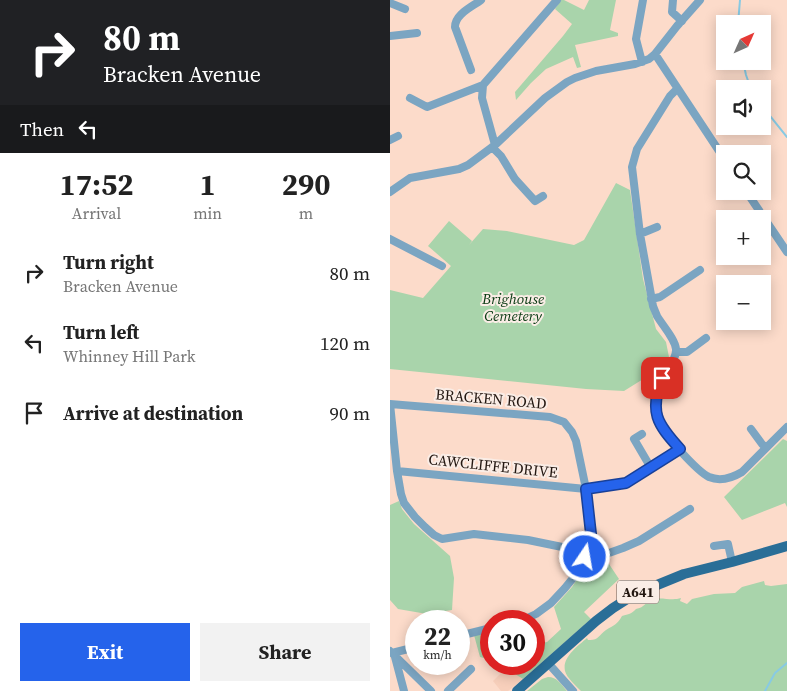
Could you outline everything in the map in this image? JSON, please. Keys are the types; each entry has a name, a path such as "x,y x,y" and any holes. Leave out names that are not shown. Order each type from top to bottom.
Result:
{"main road":[{"name":"A641","path":"517,691 596,621 635,594 684,574 787,546"}],"street":[{"path":"471,70 455,23 458,17 481,0"},
{"path":"642,62 636,40 643,0"},
{"path":"673,0 672,12 682,21"},
{"path":"390,192 410,178 468,165 494,146 545,98 580,75 649,59 700,0"},
{"path":"410,98 427,107 484,85 555,1"},
{"path":"390,3 402,10"},
{"path":"390,36 417,33"},
{"path":"655,54 716,147"},
{"path":"484,85 482,98 494,146 515,179 535,201 543,196"},
{"path":"677,89 670,96 637,149 632,167 640,234 651,298 658,316 676,345 677,352 662,378 659,388 656,410 658,421 664,431 702,472 709,477 717,479 734,477 742,472 787,427"},
{"path":"390,140 398,136"},
{"path":"752,200 787,252"},
{"path":"640,234 657,228"},
{"path":"390,239 442,266"},
{"path":"651,298 660,297 700,270"},
{"path":"677,352 693,352 706,338"},
{"path":"390,404 397,471 404,503 415,517 434,535 442,539 474,534 528,540 567,548 592,559 639,541 690,509"},
{"name":"BRACKEN ROAD","path":"390,404 550,417 564,422 572,432 576,441 586,489 591,534 585,557 578,572 565,588 541,610"},
{"path":"752,428 766,448"},
{"path":"642,434 634,439 651,468"},
{"name":"CAWCLIFFE DRIVE","path":"397,471 586,489 626,483 680,449"},
{"path":"714,546 728,544 732,562"},
{"path":"392,653 405,650"},
{"path":"392,653 404,691"},
{"path":"392,653 431,691"},
{"path":"548,663 573,691"},
{"path":"448,691 471,669"}],"shaded area":[{"path":"499,675 517,675 523,679 508,691 501,691 493,681"}],"green space":[{"path":"561,0 584,10 589,0 616,0 610,30 618,33 618,36 575,45 581,67 577,68 573,57 546,69 516,100 515,92 572,24 555,9"},
{"name":"Brighouse Cemetery","path":"616,183 630,190 643,279 656,329 666,342 669,357 656,371 624,391 586,389 390,369 390,290 423,298 451,266 428,246 449,221 472,241 469,245 483,229 507,231 574,245 584,240"},
{"path":"783,439 787,441 787,507 785,503 742,520 724,497"},
{"path":"399,501 402,509 414,524 450,556 454,578 452,610 405,610 398,609 390,600 390,505"},
{"path":"605,558 619,579 584,612 591,619 545,660 545,642 561,629 554,607 572,587 583,570"},
{"path":"764,581 765,585 771,586 787,584 787,691 581,691 566,674 565,666 568,657 587,638 588,640 596,639 617,623 622,616 642,607 651,600 681,598 680,601 687,604 692,599 714,594 735,593 742,587"},
{"path":"480,634 480,657 474,635"},
{"path":"517,675 528,675 523,679"},
{"path":"548,677 561,683 567,691 527,691 542,679"}],"waterway":[{"path":"739,15 740,0"},
{"path":"745,70 748,80"},
{"path":"771,117 787,137"},
{"path":"765,691 775,673 787,663"}],"route":[{"path":"585,557 591,534 586,489 626,483 680,449 658,421 656,410 657,398 662,378"}]}
